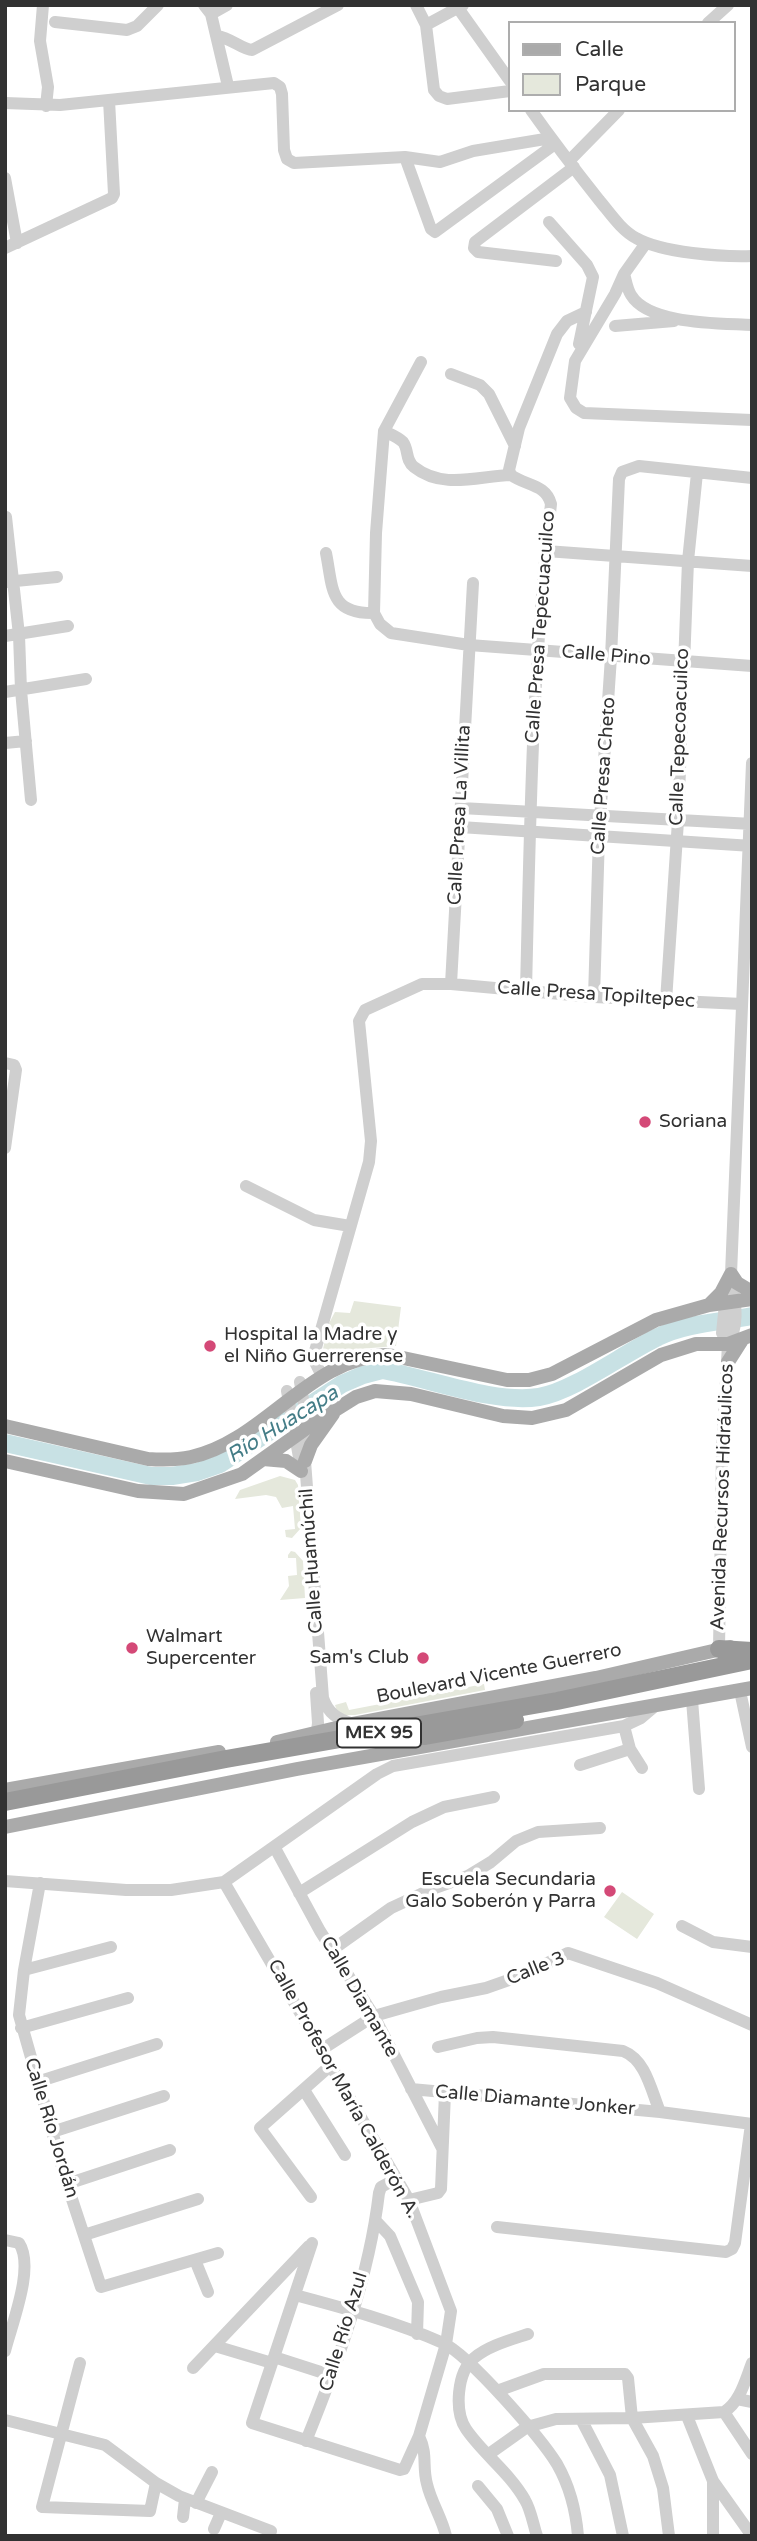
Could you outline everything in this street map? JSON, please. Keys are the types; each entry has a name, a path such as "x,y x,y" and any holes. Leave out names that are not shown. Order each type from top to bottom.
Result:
{"highway":[{"path":"719,1649 752,1651"},
{"name":"Boulevard Vicente Guerrero","path":"5,1802 214,1761 557,1701 752,1660"},
{"name":"MEX 95","path":"5,1812 215,1771 534,1716 752,1671"},
{"path":"425,1711 465,1716"}],"main road":[{"path":"725,1305 721,1293 731,1274 737,1283 752,1292"},
{"path":"5,1426 129,1456 172,1460 206,1452 244,1432 301,1386 341,1366 375,1355 406,1358 507,1380 529,1380 552,1374 656,1320 752,1299"},
{"path":"5,1461 138,1491 176,1494 242,1474 356,1397 375,1391 411,1394 517,1418 549,1415 566,1410 661,1355 696,1344 737,1336 736,1347 728,1362"},
{"path":"263,1459 303,1466 311,1445 337,1409"},
{"name":"Boulevard Vicente Guerrero","path":"5,1790 288,1740 317,1731 596,1678 752,1643"},
{"path":"5,1827 297,1769 746,1690"}],"street":[{"path":"43,5 40,41 48,88 46,106"},
{"path":"55,22 128,30 137,26 158,5"},
{"path":"227,5 206,8 228,86"},
{"path":"216,36 229,38 245,50 252,50 338,5"},
{"path":"416,5 426,25 435,90 439,96 447,99 508,91"},
{"path":"710,21 728,5"},
{"path":"426,25 460,6 508,78"},
{"path":"5,103 46,106 274,83 282,94 284,150 287,159 294,163 405,157 440,162 473,151 553,141"},
{"path":"6,184 11,246 112,198 114,194 109,100"},
{"path":"532,112 622,228 646,243 697,254 752,256"},
{"path":"556,261 478,252 474,248 475,242 571,164 617,112"},
{"path":"405,157 430,229 435,232 553,141"},
{"path":"549,222 587,265 593,277 570,398 576,408 584,413 752,420"},
{"path":"575,361 624,274 646,243"},
{"path":"624,274 630,295 638,303 675,321"},
{"path":"384,431 402,441 406,447 407,458 414,467 435,477 452,481 511,475 509,470 519,428 556,334 567,321 586,312"},
{"path":"615,327 675,321 752,325"},
{"path":"377,619 376,533 384,431 421,362"},
{"path":"452,374 480,385 489,394 515,446"},
{"name":"Calle Presa Cheto","path":"594,997 599,835 611,657 618,479 622,471 628,468 696,473"},
{"path":"696,473 752,478"},
{"name":"Calle Tepecoacuilco","path":"666,1000 678,821 682,662 696,473"},
{"name":"Calle Presa Tepecuacuilco","path":"511,475 543,489 549,495 551,505 538,650 529,812 526,990"},
{"path":"6,517 9,582 19,635 31,800"},
{"path":"546,551 752,566"},
{"name":"Calle Pino","path":"326,553 335,597 351,611 377,619 391,632 470,645 752,666"},
{"path":"9,582 57,577"},
{"name":"Calle Presa La Villita","path":"452,984 472,583"},
{"path":"5,636 68,626"},
{"path":"5,692 86,679"},
{"path":"5,743 26,741"},
{"path":"737,1336 725,1305 731,1274 752,763"},
{"path":"461,808 750,824"},
{"path":"460,827 750,845"},
{"name":"Calle Presa Topiltepec","path":"349,1226 369,1162 371,1141 359,1021 365,1010 422,984 452,984 594,997 741,1004"},
{"path":"5,1063 13,1065 16,1070 6,1141"},
{"path":"246,1186 314,1220 349,1226 313,1358 319,1370"},
{"path":"301,1386 319,1370 341,1361 375,1355"},
{"name":"Avenida Recursos Hidráulicos","path":"719,1649 722,1450 728,1362"},
{"name":"Calle Huamúchil","path":"301,1386 317,1731"},
{"name":"Calle Huamúchil","path":"288,1396 302,1431"},
{"name":"Calle Huamúchil","path":"303,1466 323,1698 326,1708 335,1717 353,1724"},
{"path":"746,1690 752,1747"},
{"path":"692,1700 699,1789"},
{"path":"5,1881 126,1890 171,1890 224,1882 377,1774 393,1766 624,1726 641,1718 654,1707"},
{"path":"624,1726 630,1749 642,1768"},
{"path":"580,1765 630,1749"},
{"path":"299,1893 412,1822 444,1807 494,1797"},
{"path":"332,1950 391,1908 468,1876 491,1862 516,1840 538,1832 600,1828"},
{"name":"Calle Diamante","path":"275,1847 332,1950 374,2016 442,2148"},
{"name":"Calle Profesor María Calderón A.","path":"224,1882 409,2200 451,2311 446,2344 419,2436 407,2465 400,2470 306,2441"},
{"name":"Calle Río Jordán","path":"40,1883 24,1970 19,2015 67,2184 101,2287 195,2260"},
{"path":"682,1926 713,1942 752,1947"},
{"path":"24,1970 111,1947"},
{"name":"Calle 3","path":"321,2050 374,2016 441,1997 486,1988 523,1975 568,1953 657,1983 752,2025"},
{"path":"21,2028 128,1998"},
{"path":"438,2047 493,2036 623,2051 633,2055 640,2063 660,2112"},
{"path":"37,2082 157,2044"},
{"path":"311,2197 260,2128 330,2066"},
{"name":"Calle Diamante Jonker","path":"411,2089 660,2112 751,2124"},
{"path":"304,2090 345,2155"},
{"path":"409,2200 438,2193 441,2189 445,2093"},
{"path":"52,2132 164,2096"},
{"path":"497,2227 726,2252 732,2249 735,2243 751,2124"},
{"path":"67,2184 170,2150"},
{"name":"Calle Río Azul","path":"306,2441 332,2376 352,2311 376,2221 379,2193 382,2187 396,2179"},
{"path":"84,2235 198,2199"},
{"path":"376,2221 390,2236 418,2302 417,2334"},
{"path":"5,2241 19,2243 24,2250 25,2273 5,2351"},
{"path":"193,2368 312,2243 252,2423 306,2441"},
{"path":"208,2292 195,2260 218,2253"},
{"path":"295,2295 352,2311 446,2344 469,2363 497,2391 556,2464 570,2493 578,2536"},
{"path":"528,2334 496,2346 469,2363 460,2388 458,2409 465,2428 525,2500 537,2536"},
{"path":"215,2346 332,2376"},
{"path":"80,2362 42,2507 150,2511 156,2483"},
{"path":"489,2454 527,2427 556,2419 724,2413 737,2399 752,2363"},
{"path":"497,2391 544,2374 620,2372 628,2378 632,2418 653,2456 663,2488 669,2536"},
{"path":"737,2399 752,2402"},
{"path":"724,2413 752,2454"},
{"path":"687,2416 713,2480 752,2536"},
{"path":"581,2419 610,2475 623,2536"},
{"path":"5,2420 105,2445 156,2483 190,2501 271,2531"},
{"path":"419,2436 426,2453 426,2483 443,2522 446,2536"},
{"path":"183,2517 190,2501 212,2472"},
{"path":"713,2480 713,2536"},
{"path":"478,2487 497,2509 508,2536"},
{"path":"214,2529 221,2513"}],"green space":[{"path":"354,1301 401,1307 396,1346 359,1349 335,1358 322,1354 328,1325 335,1312 350,1313"},
{"path":"280,1476 295,1480 298,1485 301,1528 292,1538 286,1537 285,1530 295,1529 293,1506 282,1508 276,1497 266,1495 235,1499 240,1490"},
{"path":"291,1551 303,1561 305,1598 280,1600 289,1586 288,1576 297,1575 296,1558 288,1558"},
{"path":"484,1684 485,1690 355,1715 345,1715 337,1711 335,1705 346,1702 349,1710"},
{"path":"622,1892 654,1914 637,1939 604,1917"}],"waterway":[{"name":"Río Huacapa","path":"5,1443 151,1476 197,1472 220,1464 342,1384 363,1375 382,1370 482,1394 539,1397 568,1387 669,1332 752,1316"}],"place":[{"name":"Soriana","path":"645,1122"},
{"name":"Hospital la Madre y el Niño Guerrerense","path":"210,1346"},
{"name":"Walmart Supercenter","path":"132,1648"},
{"name":"Sam's Club","path":"423,1658"},
{"name":"Escuela Secundaria Galo Soberón y Parra","path":"610,1891"}]}
